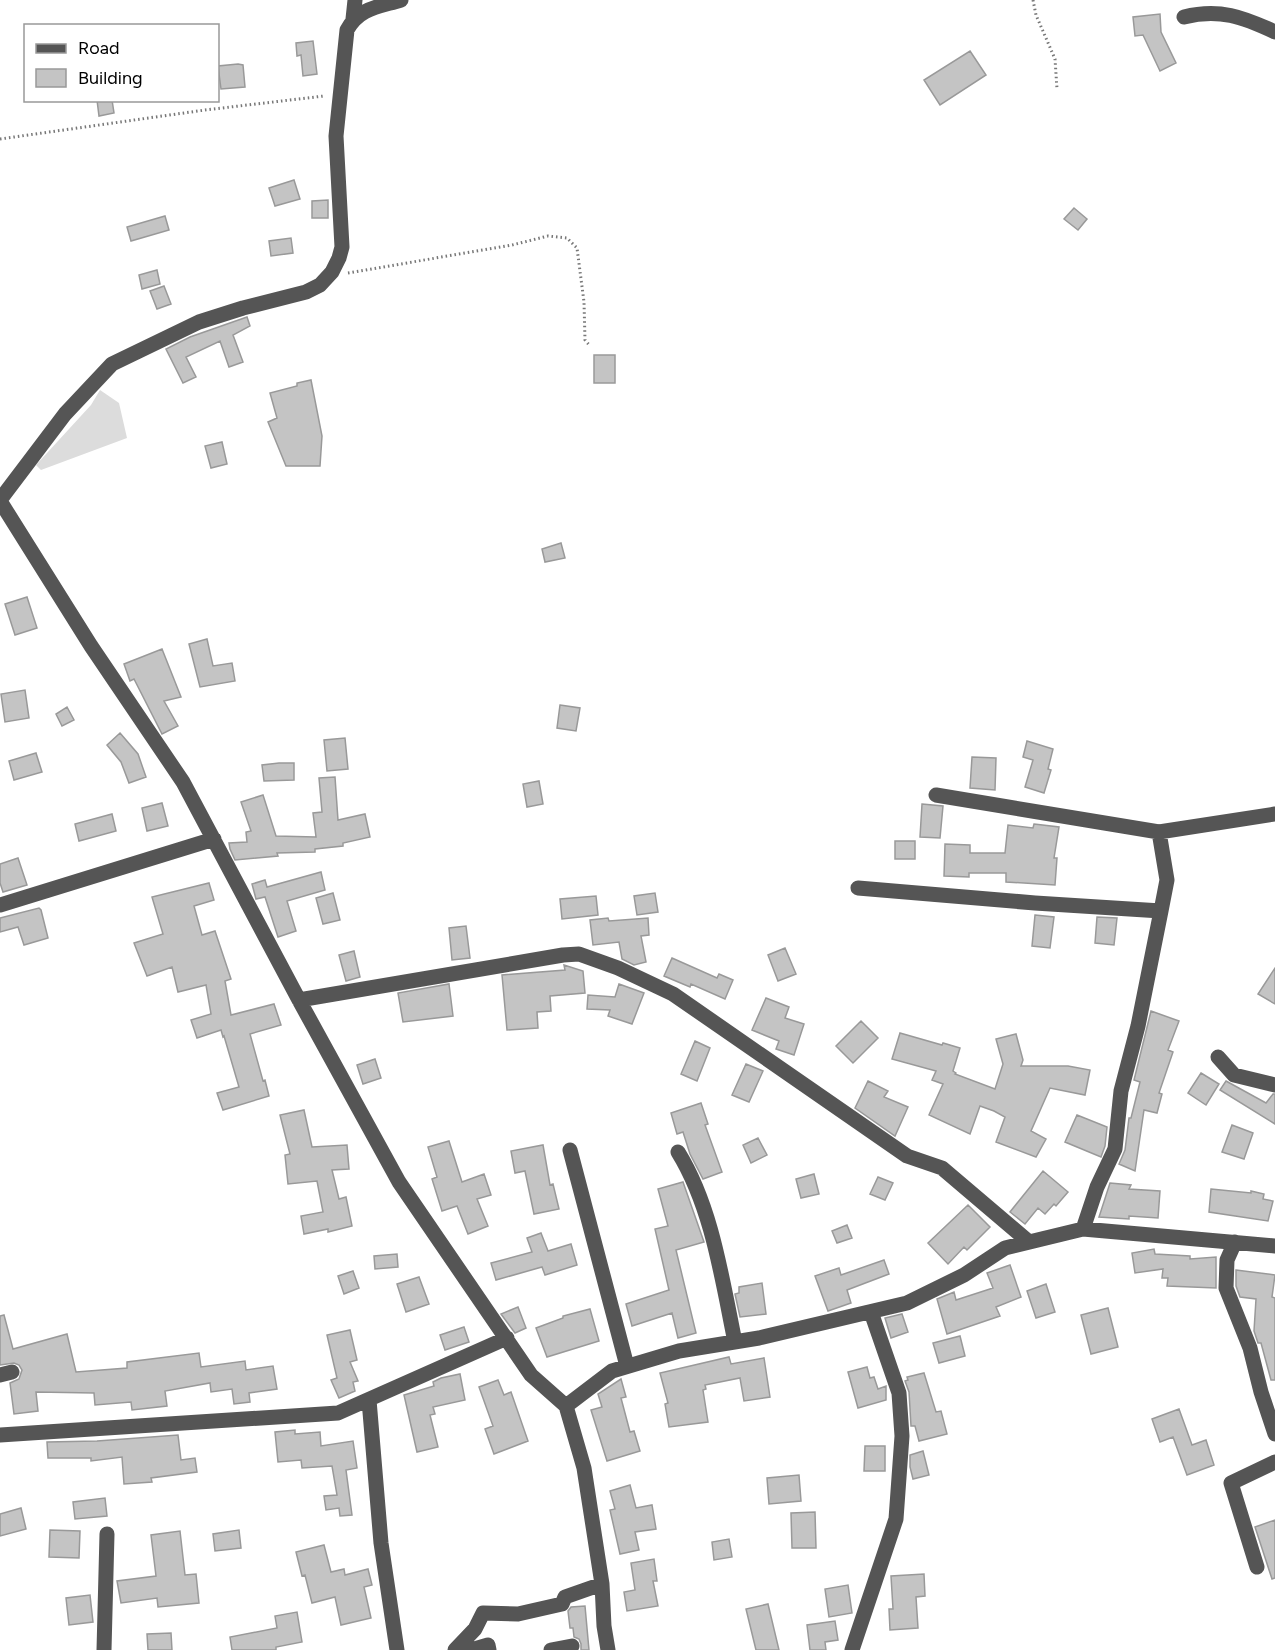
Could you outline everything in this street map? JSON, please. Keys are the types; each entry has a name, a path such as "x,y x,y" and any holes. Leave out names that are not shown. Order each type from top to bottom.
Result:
{"street":[{"path":"355,0 353,19 348,30 336,136 342,247 339,258 326,278 320,285 306,292 199,322 112,364 65,414 0,501 85,636 183,782 399,1182 531,1375 566,1406 584,1468 602,1584 604,1626 608,1650"},
{"path":"353,19 369,9 401,0"},
{"path":"1184,17 1204,12 1244,18 1275,32"},
{"path":"936,795 1159,832 1275,814"},
{"path":"1083,1229 1097,1187 1114,1149 1121,1091 1138,1026 1167,880 1159,832"},
{"path":"0,905 214,839"},
{"path":"858,888 1161,911"},
{"path":"299,1000 579,954 618,968 673,994 907,1156 942,1168 1029,1242"},
{"path":"1218,1058 1234,1075 1275,1085"},
{"path":"570,1150 627,1366"},
{"path":"678,1152 689,1170 716,1248 735,1342"},
{"path":"566,1406 612,1371 679,1351 735,1342 907,1303 964,1275 1005,1248 1083,1229 1275,1246"},
{"path":"1235,1242 1227,1260 1226,1288 1250,1348 1275,1434"},
{"path":"852,1650 896,1519 902,1436 899,1393 871,1312"},
{"path":"0,1435 338,1413 507,1338"},
{"path":"369,1400 381,1543 397,1650"},
{"path":"1257,1567 1231,1483 1275,1462"},
{"path":"104,1650 106,1534"},
{"path":"455,1650 475,1629 483,1613 519,1614 561,1604 565,1597 602,1584"},
{"path":"471,1650 488,1645 489,1650"},
{"path":"551,1650 572,1646"}],"path":[{"path":"1033,0 1036,15 1055,59 1057,89"},
{"path":"0,139 341,94"},
{"path":"326,278 512,245 548,236 567,238 577,248 584,303 585,340 590,346"}],"shaded area":[{"path":"100,390 119,403 127,438 41,470 36,465 91,405"}],"building":[{"path":"1160,14 1161,32 1176,63 1160,71 1143,35 1135,36 1133,17"},
{"path":"313,41 317,74 303,76 301,55 297,56 296,43"},
{"path":"970,51 986,75 940,105 924,80"},
{"path":"243,65 245,87 221,89 219,66"},
{"path":"97,102 112,102 114,113 99,116"},
{"path":"294,180 300,199 275,206 269,188"},
{"path":"328,200 328,218 312,218 312,201"},
{"path":"1074,208 1087,219 1078,230 1064,219"},
{"path":"165,216 169,230 131,241 127,227"},
{"path":"291,238 293,253 271,256 269,241"},
{"path":"157,270 160,284 142,289 139,275"},
{"path":"164,286 171,304 157,309 150,291"},
{"path":"247,317 250,326 233,335 243,362 229,367 220,341 186,357 196,377 183,383 166,349 190,337"},
{"path":"594,355 615,355 615,383 594,383"},
{"path":"311,380 322,436 320,466 286,466 268,422 277,418 270,393"},
{"path":"222,442 227,464 211,468 205,446"},
{"path":"561,543 565,558 545,562 542,549"},
{"path":"27,597 37,628 15,635 5,604"},
{"path":"207,639 213,666 232,663 235,681 200,687 189,644"},
{"path":"162,649 181,697 164,701 178,726 162,734 134,679 130,681 124,664"},
{"path":"25,690 29,718 5,722 1,694"},
{"path":"560,705 580,708 576,731 557,728"},
{"path":"67,707 74,720 62,726 56,714"},
{"path":"120,733 138,754 146,777 129,783 121,762 107,745"},
{"path":"345,738 348,769 327,771 324,740"},
{"path":"1027,741 1053,749 1048,769 1051,770 1044,793 1025,787 1033,760 1023,757"},
{"path":"36,753 42,772 14,780 9,761"},
{"path":"972,757 996,758 995,790 970,788"},
{"path":"294,763 294,780 264,781 262,765"},
{"path":"335,777 338,820 365,814 370,837 343,843 343,846 315,849 315,852 277,853 278,856 235,860 229,843 247,842 246,832 251,831 241,802 263,795 276,836 316,837 313,813 322,812 319,778"},
{"path":"539,781 543,804 527,807 523,784"},
{"path":"162,803 168,826 147,831 142,808"},
{"path":"922,804 943,806 940,838 920,837"},
{"path":"112,814 116,831 79,841 75,824"},
{"path":"1034,824 1059,827 1054,858 1057,858 1055,885 1006,882 1006,873 969,873 969,877 944,876 945,844 970,845 970,853 1005,853 1008,825 1033,828"},
{"path":"895,841 915,841 915,859 895,859"},
{"path":"18,858 27,885 3,892 0,883 0,864"},
{"path":"321,872 325,890 287,901 296,931 278,937 265,897 256,899 252,884 265,880 267,887"},
{"path":"209,883 214,900 194,906 202,935 215,931 231,979 225,981 231,1015 274,1004 281,1025 250,1034 269,1096 223,1110 217,1093 239,1087 224,1036 221,1030 197,1038 191,1020 211,1014 206,985 178,992 172,967 147,976 134,943 163,934 152,897"},
{"path":"333,893 340,920 323,924 316,898"},
{"path":"655,893 658,912 637,915 634,896"},
{"path":"596,896 598,915 562,919 560,899"},
{"path":"39,908 48,938 24,945 18,927 0,932 0,918"},
{"path":"1035,915 1054,917 1050,948 1032,946"},
{"path":"1097,917 1117,918 1114,945 1095,943"},
{"path":"608,918 609,921 648,918 649,935 641,936 646,962 634,965 622,959 619,942 593,945 590,920"},
{"path":"466,926 470,958 452,960 449,928"},
{"path":"785,948 796,974 778,981 768,955"},
{"path":"354,951 360,977 346,981 339,955"},
{"path":"672,958 717,978 719,974 733,980 725,999 691,984 690,987 664,976"},
{"path":"564,965 583,971 585,993 550,996 551,1011 537,1012 538,1028 507,1030 502,975 565,970"},
{"path":"1275,968 1275,1004 1258,994"},
{"path":"449,984 453,1016 403,1022 398,993"},
{"path":"619,984 644,993 632,1024 608,1016 610,1010 587,1009 588,995 615,997"},
{"path":"766,998 789,1007 785,1018 804,1024 794,1055 776,1049 779,1041 752,1030"},
{"path":"1151,1011 1179,1021 1168,1050 1173,1052 1159,1093 1162,1094 1157,1113 1144,1110 1135,1171 1119,1164 1125,1150 1129,1118 1131,1118 1140,1082 1134,1080"},
{"path":"861,1021 878,1038 853,1063 836,1046"},
{"path":"900,1033 960,1048 953,1071 955,1074 995,1089 1003,1064 996,1039 1016,1034 1023,1060 1021,1066 1068,1066 1090,1070 1085,1095 1050,1088 1031,1131 1046,1139 1036,1157 996,1142 1005,1117 994,1111 980,1106 970,1134 929,1115 943,1084 932,1080 936,1071 892,1059"},
{"path":"695,1041 710,1048 697,1081 681,1074"},
{"path":"375,1059 381,1078 363,1084 357,1065"},
{"path":"746,1064 763,1071 749,1102 732,1095"},
{"path":"1201,1073 1219,1084 1206,1105 1188,1093"},
{"path":"868,1081 888,1091 884,1097 908,1107 895,1136 855,1108"},
{"path":"1226,1081 1266,1103 1275,1094 1275,1124 1220,1090"},
{"path":"701,1103 708,1124 705,1125 722,1172 703,1179 690,1154 683,1132 677,1134 671,1113"},
{"path":"304,1110 312,1147 347,1145 349,1169 332,1170 339,1199 346,1197 352,1226 328,1232 328,1229 304,1234 301,1216 323,1212 317,1181 288,1184 285,1155 290,1154 280,1115"},
{"path":"1077,1115 1107,1127 1101,1157 1065,1142"},
{"path":"1232,1125 1253,1133 1244,1159 1222,1152"},
{"path":"758,1138 767,1155 751,1163 743,1145"},
{"path":"449,1141 462,1182 484,1174 491,1195 477,1199 488,1226 468,1234 457,1206 442,1211 432,1179 437,1177 428,1147"},
{"path":"543,1145 550,1185 553,1184 559,1209 534,1214 525,1171 515,1173 511,1151"},
{"path":"1043,1171 1068,1192 1056,1206 1054,1204 1045,1214 1038,1208 1025,1224 1010,1212"},
{"path":"814,1174 819,1194 801,1198 796,1179"},
{"path":"878,1177 893,1183 885,1200 870,1194"},
{"path":"683,1182 704,1242 676,1250 696,1333 678,1338 672,1313 632,1326 626,1304 669,1290 655,1229 668,1226 658,1189"},
{"path":"1110,1183 1131,1185 1129,1189 1160,1191 1158,1218 1099,1217"},
{"path":"1211,1189 1264,1194 1263,1199 1273,1201 1268,1221 1209,1212"},
{"path":"968,1205 990,1227 967,1250 964,1247 948,1264 928,1243"},
{"path":"847,1225 852,1238 837,1243 832,1231"},
{"path":"541,1233 548,1251 571,1244 577,1265 545,1275 542,1267 496,1280 491,1263 532,1252 527,1238"},
{"path":"1154,1249 1155,1254 1190,1256 1190,1259 1216,1257 1216,1288 1167,1286 1168,1278 1162,1278 1163,1269 1135,1273 1132,1253"},
{"path":"397,1254 398,1267 375,1269 374,1256"},
{"path":"884,1260 889,1274 847,1290 851,1303 828,1311 815,1276 839,1268 841,1275"},
{"path":"1010,1265 1021,1297 996,1307 1000,1316 947,1334 937,1299 954,1292 956,1300 993,1288 987,1273"},
{"path":"1236,1270 1275,1275 1272,1297 1275,1298 1275,1380 1271,1380 1261,1343 1258,1343 1254,1331 1256,1299 1240,1297 1236,1286"},
{"path":"353,1271 359,1288 344,1294 338,1276"},
{"path":"419,1277 429,1304 406,1312 397,1284"},
{"path":"762,1283 766,1314 740,1317 735,1294 739,1293 739,1287"},
{"path":"1046,1284 1055,1312 1036,1318 1027,1291"},
{"path":"518,1307 526,1328 515,1333 501,1314"},
{"path":"1108,1308 1118,1347 1091,1354 1081,1315"},
{"path":"590,1309 599,1341 547,1357 536,1328 563,1318 563,1316"},
{"path":"902,1314 908,1332 891,1338 885,1318"},
{"path":"4,1315 13,1349 67,1334 76,1372 127,1368 127,1362 199,1353 201,1367 245,1361 246,1370 273,1366 277,1389 249,1393 250,1402 234,1404 232,1389 211,1392 210,1383 165,1391 167,1406 132,1410 131,1402 95,1405 94,1393 36,1392 38,1411 14,1414 10,1383 19,1379 22,1370 14,1363 0,1365 0,1316"},
{"path":"464,1327 469,1342 445,1350 440,1335"},
{"path":"350,1330 357,1360 350,1362 358,1381 353,1382 355,1391 339,1398 331,1380 337,1378 327,1335"},
{"path":"960,1336 965,1356 939,1363 933,1343"},
{"path":"729,1357 731,1364 764,1358 770,1397 744,1401 740,1378 705,1385 706,1389 703,1390 708,1422 669,1427 665,1404 668,1403 660,1373"},
{"path":"867,1367 870,1378 874,1377 878,1389 886,1386 886,1400 858,1408 848,1372"},
{"path":"924,1373 936,1412 941,1411 947,1434 919,1441 915,1426 911,1426 909,1392 905,1381 908,1380 907,1377"},
{"path":"460,1374 465,1400 433,1407 435,1414 430,1415 438,1447 417,1452 404,1395 434,1386 433,1382 441,1378"},
{"path":"621,1379 626,1397 621,1398 630,1432 634,1431 640,1451 607,1461 591,1410 602,1407 598,1394"},
{"path":"498,1380 504,1395 511,1392 528,1441 494,1454 485,1429 493,1426 479,1387"},
{"path":"1179,1409 1192,1445 1206,1440 1214,1465 1187,1475 1173,1437 1160,1442 1152,1419"},
{"path":"295,1430 295,1434 320,1432 321,1446 353,1441 357,1468 346,1470 352,1515 340,1516 339,1508 326,1510 324,1496 337,1495 332,1466 302,1468 301,1460 278,1462 275,1432"},
{"path":"178,1435 181,1460 195,1458 197,1472 151,1478 152,1482 124,1484 122,1457 91,1461 91,1458 48,1458 47,1442"},
{"path":"865,1446 885,1446 885,1471 864,1471"},
{"path":"923,1451 929,1475 913,1479 910,1455"},
{"path":"799,1475 801,1501 769,1504 767,1478"},
{"path":"630,1485 636,1508 652,1505 656,1529 635,1532 639,1550 620,1554 610,1510 615,1509 610,1491"},
{"path":"105,1498 107,1516 75,1519 73,1502"},
{"path":"21,1508 26,1529 0,1536 0,1514"},
{"path":"815,1512 816,1548 792,1548 791,1513"},
{"path":"1275,1520 1275,1578 1272,1579 1255,1527"},
{"path":"50,1530 80,1531 79,1558 49,1557"},
{"path":"239,1530 241,1548 215,1551 213,1534"},
{"path":"180,1531 185,1575 196,1574 199,1603 158,1607 157,1598 121,1603 117,1581 156,1576 151,1535"},
{"path":"729,1539 732,1557 714,1560 712,1542"},
{"path":"324,1545 331,1572 344,1569 345,1575 368,1569 372,1585 364,1587 371,1618 341,1625 335,1597 312,1603 296,1552"},
{"path":"654,1559 657,1581 653,1581 658,1606 627,1611 624,1592 635,1590 631,1563"},
{"path":"924,1574 925,1596 916,1597 918,1628 890,1630 889,1609 893,1609 891,1576"},
{"path":"848,1585 852,1613 829,1617 825,1589"},
{"path":"90,1595 93,1622 69,1625 66,1598"},
{"path":"768,1604 779,1650 756,1650 746,1609"},
{"path":"585,1606 589,1650 581,1650 579,1639 574,1637 573,1628 570,1628 568,1611 571,1607"},
{"path":"297,1612 302,1642 276,1647 276,1650 232,1650 230,1637 277,1628 275,1616"},
{"path":"835,1621 838,1640 825,1642 826,1650 810,1650 807,1625"},
{"path":"171,1633 172,1650 148,1650 147,1634"}]}
